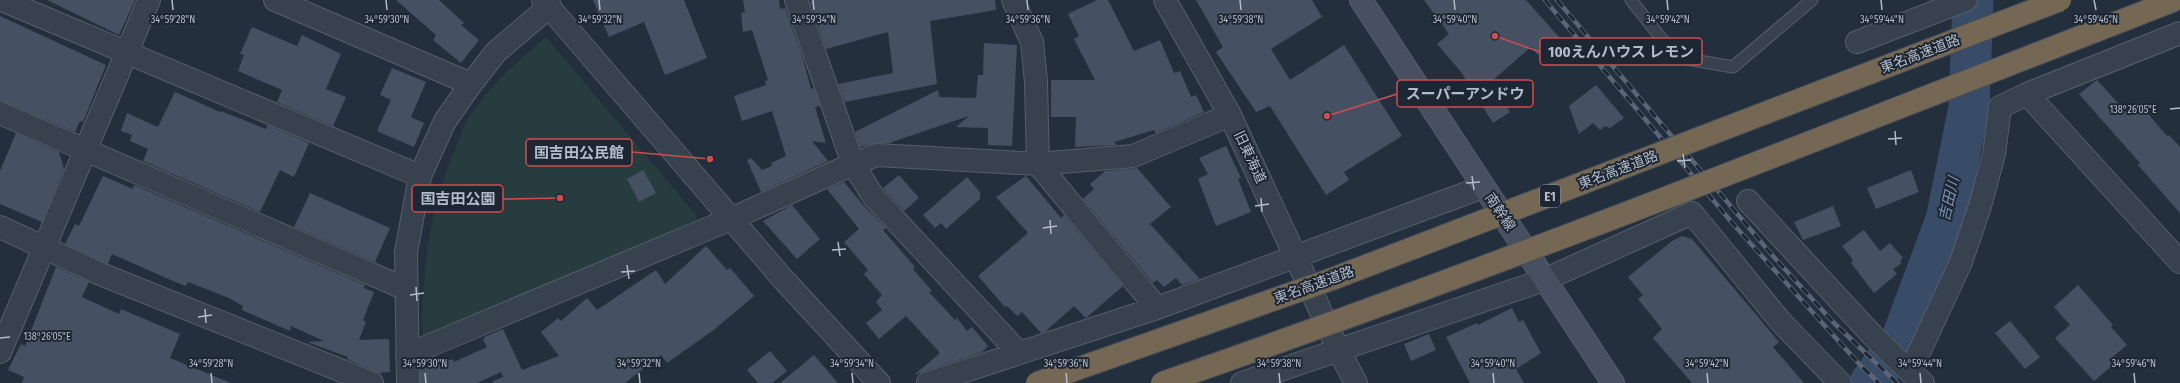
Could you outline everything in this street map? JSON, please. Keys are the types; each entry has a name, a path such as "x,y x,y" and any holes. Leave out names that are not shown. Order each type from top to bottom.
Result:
{"highway":[{"name":"東名高速道路","path":"1037,383 1339,276 2060,0"},
{"path":"1162,383 1355,316 1780,154 2175,0"}],"main road":[{"name":"南幹線","path":"1361,0 1613,383"}],"street":[{"path":"2,0 420,176"},
{"path":"0,352 149,0"},
{"path":"276,0 471,84"},
{"path":"796,0 852,164 873,196 1019,353"},
{"path":"1013,0 1032,42 1036,82 1038,164 1157,308"},
{"name":"旧東海道","path":"1165,0 1230,115 1338,351 1356,383"},
{"path":"1857,42 1966,0"},
{"path":"408,383 406,252 420,176 445,120 471,84 496,52 552,2 731,219 879,383"},
{"path":"1748,201 1873,336 1917,378 1938,315 1964,255 1994,154 2000,107 2027,94 2180,33"},
{"path":"2027,94 2180,262"},
{"path":"0,113 406,288"},
{"path":"407,355 731,219 852,164 877,155 1038,164 1133,156 1230,115"},
{"path":"928,383 1157,308 1295,255 1483,187"},
{"path":"1242,383 1544,280 1692,213 1781,322 1840,383"},
{"path":"0,227 44,246 102,275 372,383"}],"lane":[{"path":"1631,0 1676,57 1733,67 1812,0"}],"green space":[{"path":"546,37 697,216 695,225 423,337 423,290 428,243 438,197 461,132 475,109 493,86"}],"building":[{"path":"47,0 135,0 119,35"},
{"path":"396,0 439,0 464,23 461,25 479,40 461,63 433,40 436,35"},
{"path":"593,0 684,0 707,58 665,75 644,22 609,37"},
{"path":"743,0 779,0 780,9 785,8 802,55 811,89 814,88 820,106 815,107 826,143 812,141 828,161 761,192 747,160 751,158 762,170 772,166 771,163 786,156 772,111 742,121 734,96 766,85 765,81 768,80 752,30 743,32 741,13 745,12"},
{"path":"995,0 996,10 930,21 937,84 845,102 838,84 893,73 888,32 826,49 810,1"},
{"path":"1097,0 1108,0 1134,51 1160,40 1174,73 1180,71 1191,97 1196,95 1204,112 1156,133 1154,130 1114,142 1117,145 1075,147 1076,117 1051,117 1051,80 1095,80 1074,39 1079,36 1068,14"},
{"path":"1196,0 1312,0 1322,17 1271,49 1290,80 1344,45 1402,136 1344,172 1349,180 1326,195 1270,106 1256,112 1216,52 1223,47"},
{"path":"1424,0 1526,0 1559,37 1538,55 1531,47 1492,81 1510,112 1493,123 1461,72 1437,44 1449,34"},
{"path":"0,16 106,65 83,122 80,121 75,132 0,100"},
{"path":"252,27 297,46 302,35 341,54 326,89 346,97 333,126 277,102 282,90 238,71 244,55 240,54"},
{"path":"984,43 1017,45 1012,146 988,145 988,128 956,127 969,116 889,143 877,143 860,147 855,132 938,90 939,97 976,98 978,75 983,75"},
{"path":"392,68 426,82 411,117 424,123 414,147 377,131 391,100 380,95"},
{"path":"2097,80 2126,112 2138,102 2167,136 2169,135 2180,147 2180,213 2138,165 2140,163 2079,94"},
{"path":"1596,85 1624,118 1610,128 1605,126 1600,130 1593,123 1579,134 1569,106"},
{"path":"175,92 220,112 221,111 266,129 267,125 309,143 294,177 280,170 260,212 143,161 148,149 130,141 132,135 121,131 127,113 158,127"},
{"path":"16,133 59,152 64,169 42,222 0,204 0,171"},
{"path":"1226,146 1241,178 1238,179 1251,212 1216,226 1198,179 1208,174 1199,158"},
{"path":"1137,168 1171,207 1150,224 1200,279 1182,285 1176,278 1164,287 1157,280 1153,283 1083,199 1094,189 1090,184 1105,171"},
{"path":"643,170 656,193 639,202 627,179"},
{"path":"1911,170 1919,192 1876,209 1867,188"},
{"path":"899,175 919,198 904,211 883,188"},
{"path":"103,176 133,189 134,185 365,285 364,288 374,292 363,320 366,322 359,340 389,339 390,372 379,373 347,359 348,357 307,342 324,341 291,326 290,331 242,310 243,306 229,298 188,282 186,286 112,254 108,264 65,244 75,224 79,226"},
{"path":"1026,176 1061,218 1064,215 1123,286 1086,318 1074,306 1045,332 1041,333 1022,312 1017,316 1007,306 1005,307 978,276 1028,233 996,197"},
{"path":"967,177 980,192 980,199 946,229 941,223 935,228 923,215"},
{"path":"844,182 863,205 886,228 883,230 915,267 913,269 932,291 929,292 955,320 957,318 967,331 972,327 988,346 982,352 914,375 940,353 906,316 879,339 866,323 882,310 876,302 882,295 864,274 868,270 844,242 859,229 827,189"},
{"path":"310,193 390,228 375,262 294,227"},
{"path":"792,205 820,239 797,259 763,221"},
{"path":"1833,206 1841,226 1803,240 1794,222"},
{"path":"1864,230 1880,251 1890,243 1903,258 1900,261 1902,263 1893,269 1897,274 1874,293 1851,263 1853,260 1842,246"},
{"path":"1682,236 1692,239 1779,342 1773,347 1804,383 1692,383 1653,338 1662,329 1638,299 1643,295 1628,277 1672,241"},
{"path":"706,246 727,270 730,268 754,296 715,329 667,363 661,355 625,383 493,383 493,381 503,377 501,372 477,383 420,383 420,370 452,359 454,362 487,347 483,340 485,337 503,329 522,370 559,356 541,332 558,318 561,321 587,298 597,310 656,270 665,284"},
{"path":"56,267 89,282 82,297 119,314 121,309 180,334 170,358 231,383 22,383 24,377 8,370 21,344 25,346"},
{"path":"2078,285 2113,325 2111,327 2127,345 2109,360 2113,365 2094,381 2055,338 2070,325 2054,307"},
{"path":"1512,308 1519,322 1523,320 1541,353 1516,369 1524,383 1470,383 1446,337 1477,323 1478,325"},
{"path":"2010,321 2040,357 2025,369 1995,333"},
{"path":"1429,334 1436,350 1411,361 1404,344"},
{"path":"770,351 787,371 772,383 758,383 747,370"},
{"path":"814,355 838,383 780,383"}],"waterway":[{"name":"吉田川","path":"1870,383 1902,338 1946,220 1969,108 1973,0"}],"railway":[{"path":"1545,0 1734,225 1861,366 1879,383"},
{"path":"1557,0 1772,255 1834,323 1897,383"}],"place":[{"name":"100えんハウス レモン","path":"1495,36"},
{"name":"スーパーアンドウ","path":"1327,116"},
{"name":"国吉田公民館","path":"710,159"},
{"name":"国吉田公園","path":"560,198"}]}
